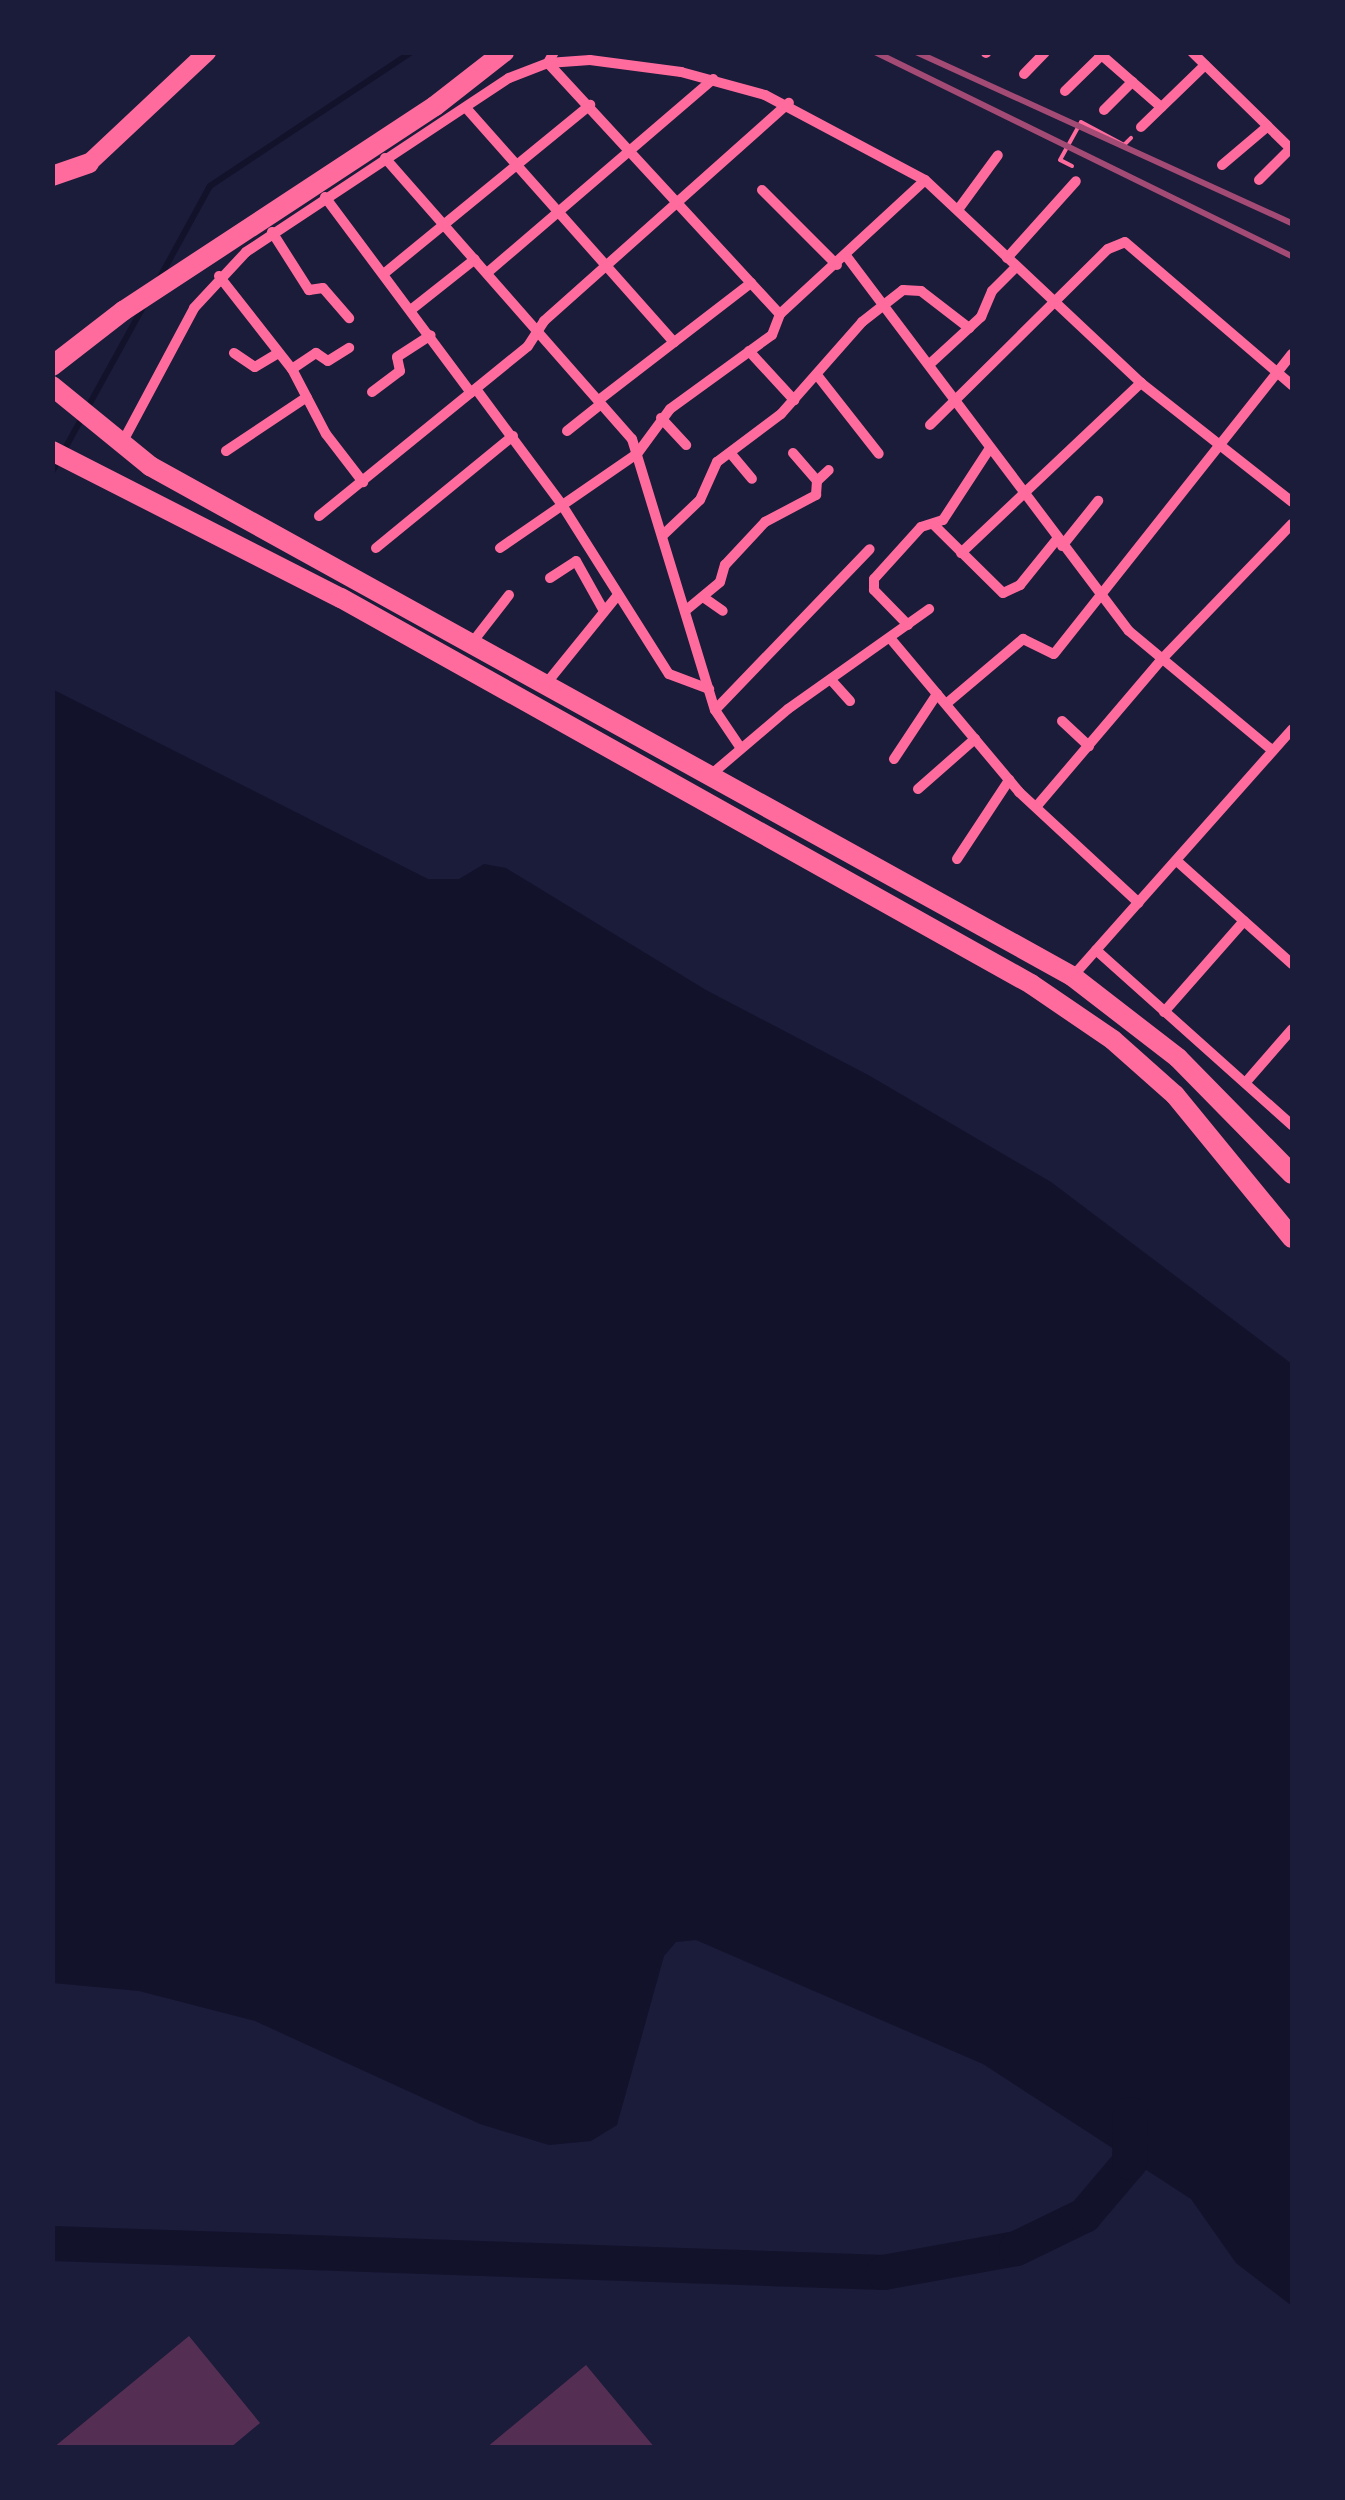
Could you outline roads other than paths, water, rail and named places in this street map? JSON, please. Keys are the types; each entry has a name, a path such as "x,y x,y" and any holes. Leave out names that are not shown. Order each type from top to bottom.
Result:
{"highway":[{"path":"52,366 176,274 479,73 504,52"},
{"path":"52,176 90,164"},
{"path":"52,386 120,446 706,778 1072,976 1191,1070 1292,1174"},
{"path":"52,451 341,598 1059,1002 1175,1095 1292,1238"}],"main road":[{"path":"90,164 207,52"}],"street":[{"path":"1024,74 1045,52"},
{"path":"1192,52 1292,149 1258,180"},
{"path":"1065,91 1101,54 1161,107"},
{"path":"551,58 780,314"},
{"path":"120,446 175,340 218,276 272,232 385,158 509,78 551,58 616,62 714,79 789,104 925,180 960,208 1056,306 1141,383 1292,502"},
{"path":"1141,127 1205,66"},
{"path":"487,273 714,79"},
{"path":"1104,110 1132,82"},
{"path":"319,516 528,346 537,329 789,104"},
{"path":"386,272 590,105"},
{"path":"467,108 674,342"},
{"path":"1222,164 1268,126"},
{"path":"960,208 998,156"},
{"path":"385,158 600,402 637,454 715,710 740,747"},
{"path":"500,548 637,454 662,418 777,330 780,314 842,261 925,180"},
{"path":"1007,258 1076,181"},
{"path":"762,190 886,302 1097,593 1161,660 1273,751"},
{"path":"326,197 562,504 673,679 708,689"},
{"path":"272,232 309,290 323,288 349,318"},
{"path":"930,426 1056,306 1108,248 1132,246 1292,386"},
{"path":"412,309 475,260"},
{"path":"932,362 969,328 1016,267"},
{"path":"218,276 292,369 363,482"},
{"path":"567,431 751,283"},
{"path":"662,536 700,500 718,462 732,455 794,400 886,302 903,290 921,291 969,328"},
{"path":"372,392 398,374 397,357 430,335"},
{"path":"292,369 316,353 328,362 349,348"},
{"path":"749,351 794,400"},
{"path":"234,353 255,368 278,353"},
{"path":"946,704 1023,639 1054,654 1097,593 1292,354"},
{"path":"818,375 879,454"},
{"path":"960,552 1141,383"},
{"path":"226,451 307,397"},
{"path":"662,418 686,445"},
{"path":"376,548 513,436"},
{"path":"908,624 874,590 874,579 922,527 934,525 990,448"},
{"path":"793,453 817,481"},
{"path":"732,455 752,479"},
{"path":"684,610 702,597 765,522 816,495 817,481 829,470"},
{"path":"934,525 1009,593 1098,500"},
{"path":"1036,808 1161,660 1292,524"},
{"path":"715,710 870,549"},
{"path":"550,578 576,561 604,611"},
{"path":"470,645 509,595"},
{"path":"544,686 617,596"},
{"path":"702,597 724,611"},
{"path":"706,778 740,747 929,609"},
{"path":"890,638 1009,780 1139,903"},
{"path":"832,681 850,701"},
{"path":"894,760 937,694"},
{"path":"1062,721 1088,746"},
{"path":"1072,976 1178,862 1292,730"},
{"path":"918,789 974,739"},
{"path":"957,859 1009,780"},
{"path":"1178,862 1292,964"},
{"path":"1164,1012 1244,922"},
{"path":"1096,950 1292,1125"},
{"path":"1246,1082 1292,1029"}],"waterway":[{"path":"159,279 210,186 412,52"},
{"path":"52,472 143,307"},
{"path":"52,2243 883,2272 1016,2248 1084,2215 1129,2162 1130,2114"}],"railway":[{"path":"875,52 1292,256"},
{"path":"916,52 1292,223"}]}
